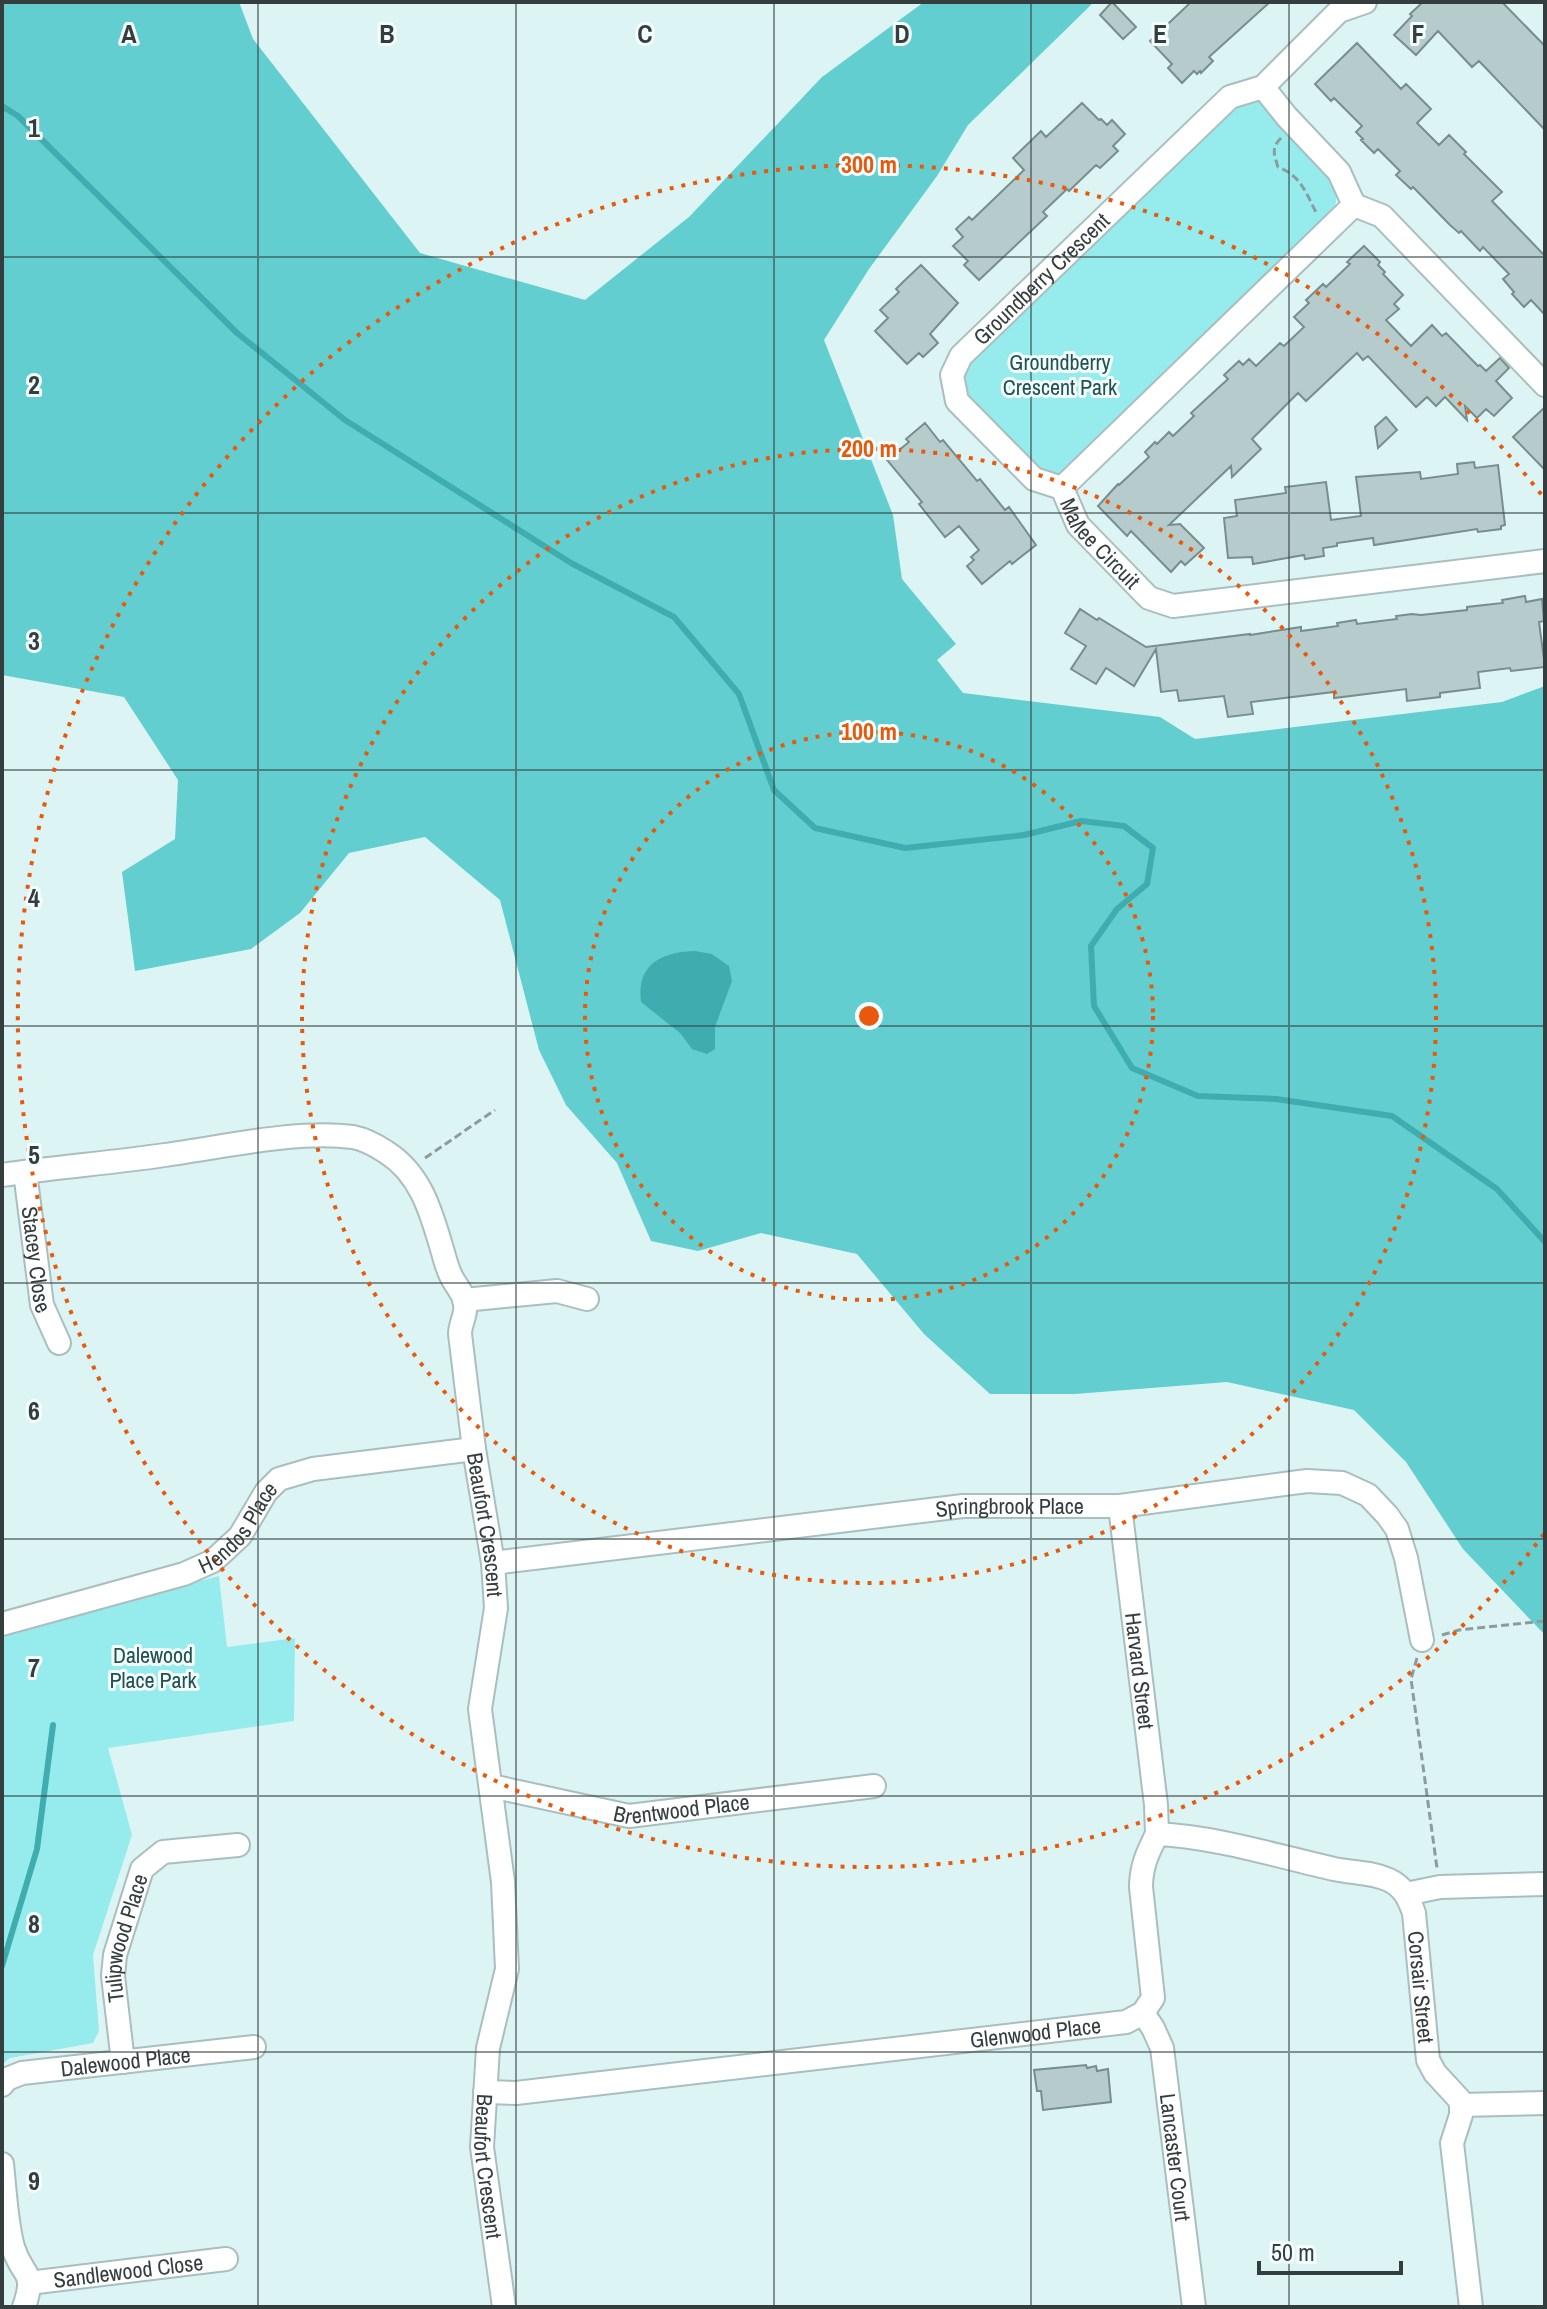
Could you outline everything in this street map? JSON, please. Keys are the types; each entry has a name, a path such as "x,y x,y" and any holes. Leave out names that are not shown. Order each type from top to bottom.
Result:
{"street":[{"path":"1365,2 1340,6 1263,87 1339,172 1354,205 1382,216 1545,385"},
{"name":"Groundberry Crescent","path":"1062,488 1034,479 957,401 952,375 961,356 1230,97 1263,87"},
{"name":"Mallee Circuit","path":"1354,205 1062,488 1078,525 1149,598 1173,606 1545,561"},
{"path":"2,1175 247,1143 316,1136 356,1138 385,1151 416,1179 431,1211 448,1269 464,1300 557,1291 587,1299"},
{"name":"Stacey Close","path":"25,1172 42,1305 59,1343"},
{"name":"Beaufort Crescent","path":"464,1300 460,1334 474,1449 493,1563 496,1608 480,1709 503,1882 507,1969 488,2048 482,2147 504,2307"},
{"name":"Hendos Place","path":"2,1624 184,1574 213,1561 240,1536 266,1492 279,1479 313,1469 474,1449"},
{"name":"Springbrook Place","path":"493,1563 963,1506 1120,1506 1307,1481 1342,1483 1368,1495 1397,1529 1406,1558 1422,1640"},
{"name":"Harvard Street","path":"1120,1506 1157,1834"},
{"name":"Brentwood Place","path":"491,1786 629,1816 874,1786"},
{"path":"1143,2013 1153,1998 1141,1872 1157,1834 1207,1839 1372,1875 1391,1881 1406,1894 1440,1887 1545,1884"},
{"name":"Tulipwood Place","path":"123,2062 113,1976 115,1955 142,1869 163,1852 238,1845"},
{"name":"Corsair Street","path":"1406,1894 1414,1913 1428,2060 1461,2105"},
{"name":"Glenwood Place","path":"485,2092 516,2093 1126,2022 1143,2013"},
{"name":"Lancaster Court","path":"1143,2013 1162,2048 1194,2307"},
{"name":"Dalewood Place","path":"2,2085 7,2079 22,2073 254,2047"},
{"path":"1471,2307 1452,2143 1461,2105 1545,2103"},
{"path":"2,2164 13,2248 27,2272 29,2283 30,2292 24,2307"},
{"name":"Sandlewood Close","path":"29,2283 226,2259"}],"path":[{"path":"1282,137 1273,150 1278,167 1289,171 1304,185 1315,211 1330,228"},
{"path":"422,1160 495,1110"},
{"path":"1440,1887 1411,1679 1422,1640 1459,1630 1545,1621"}],"green space":[{"name":"Groundberry Crescent Park","path":"1254,99 1262,101 1327,169 1338,191 1334,212 1065,472 1053,475 1043,473 972,404 964,384 967,362 1229,107"},
{"name":"Dalewood Place Park","path":"219,1576 227,1647 295,1638 294,1721 108,1748 132,1835 93,1955 99,2031 93,2043 10,2058 2,2064 2,1633"}],"shaded area":[{"path":"2,2 239,2 253,39 420,253 585,300 689,217 822,77 924,2 1094,2 968,125 937,176 869,269 824,340 893,515 902,579 956,644 937,660 963,693 1160,717 1195,739 1502,702 1545,686 1545,1635 1463,1549 1406,1462 1354,1410 1227,1382 1075,1394 990,1394 924,1334 857,1254 761,1233 698,1251 651,1241 617,1163 566,1105 539,1050 500,900 425,837 349,853 300,913 251,949 135,971 122,872 175,839 178,780 124,697 2,675"},
{"path":"695,951 712,954 729,966 732,981 715,1027 715,1049 707,1054 692,1049 680,1033 641,1002 647,969 672,954"}],"building":[{"path":"1112,2 1136,27 1123,39 1100,15"},
{"path":"1191,2 1270,2 1209,57 1213,61 1201,73 1194,71 1182,83 1168,68 1172,64 1150,41"},
{"path":"1423,2 1502,2 1545,46 1545,130 1479,61 1472,67 1438,31 1416,55 1394,35"},
{"path":"1357,43 1401,89 1406,84 1431,109 1417,123 1439,145 1449,135 1502,192 1492,201 1545,256 1545,315 1531,300 1524,307 1503,279 1509,274 1483,247 1480,251 1413,187 1411,189 1396,175 1400,171 1378,149 1374,153 1361,140 1356,132 1362,126 1315,84"},
{"path":"1082,103 1099,120 1107,125 1112,120 1125,134 1113,146 1118,151 1100,168 1096,165 1069,191 1067,189 1043,212 1047,216 979,280 964,265 968,261 953,246 963,237 956,229 969,217 972,220 1024,170 1013,158 1041,131 1046,137"},
{"path":"1364,246 1380,262 1378,265 1385,272 1383,274 1403,295 1394,304 1399,309 1386,320 1411,346 1432,325 1442,336 1446,333 1486,371 1500,358 1509,368 1496,381 1512,398 1494,416 1486,409 1477,418 1465,406 1467,420 1445,397 1436,406 1427,397 1416,407 1368,356 1363,360 1357,353 1306,401 1298,393 1252,439 1261,449 1232,477 1231,466 1169,525 1180,524 1204,548 1185,565 1181,561 1171,572 1131,531 1127,536 1098,506 1149,457 1145,452 1155,442 1157,444 1169,432 1173,436 1194,416 1191,413 1228,379 1224,375 1239,361 1243,365 1249,359 1256,366 1280,343 1284,346 1304,327 1294,317 1309,303 1306,300 1323,284 1326,287"},
{"path":"921,265 958,303 930,334 938,343 923,357 919,353 907,364 875,331 888,318 880,310"},
{"path":"1545,407 1545,470 1513,437"},
{"path":"1386,417 1397,430 1378,448 1375,427"},
{"path":"925,423 977,481 980,479 1005,510 1009,507 1036,545 982,584 967,566 979,550 959,526 945,537 919,504 922,502 887,460 909,442 906,439"},
{"path":"1474,462 1475,468 1498,465 1505,525 1501,529 1478,532 1477,529 1374,545 1373,538 1337,543 1337,546 1323,548 1324,556 1305,559 1304,555 1253,564 1252,557 1228,558 1224,518 1237,516 1235,500 1286,493 1285,487 1326,482 1331,520 1361,516 1356,477 1420,472 1421,479 1458,474 1457,464"},
{"path":"1525,596 1526,602 1542,599 1544,621 1539,622 1545,667 1478,672 1480,688 1440,693 1440,697 1407,701 1406,689 1334,698 1334,692 1251,702 1253,714 1228,717 1224,696 1179,701 1177,690 1161,692 1156,649 1134,686 1106,668 1096,684 1071,669 1086,646 1065,633 1080,609 1146,647 1301,627 1301,631 1356,620 1357,624 1397,619 1396,616 1467,610 1467,607 1503,603 1502,600"},
{"path":"1086,2065 1087,2068 1096,2066 1097,2071 1108,2069 1111,2102 1043,2110 1034,2070"}],"waterway":[{"path":"2,106 18,116 237,333 345,420 571,563 674,617 739,694 774,790 815,828 905,848 1024,835 1081,821 1124,826 1153,848 1147,884 1117,909 1091,946 1094,1006 1132,1068 1198,1096 1276,1099 1392,1116 1497,1189 1545,1242"},
{"path":"2,1966 37,1849 53,1725"}]}
